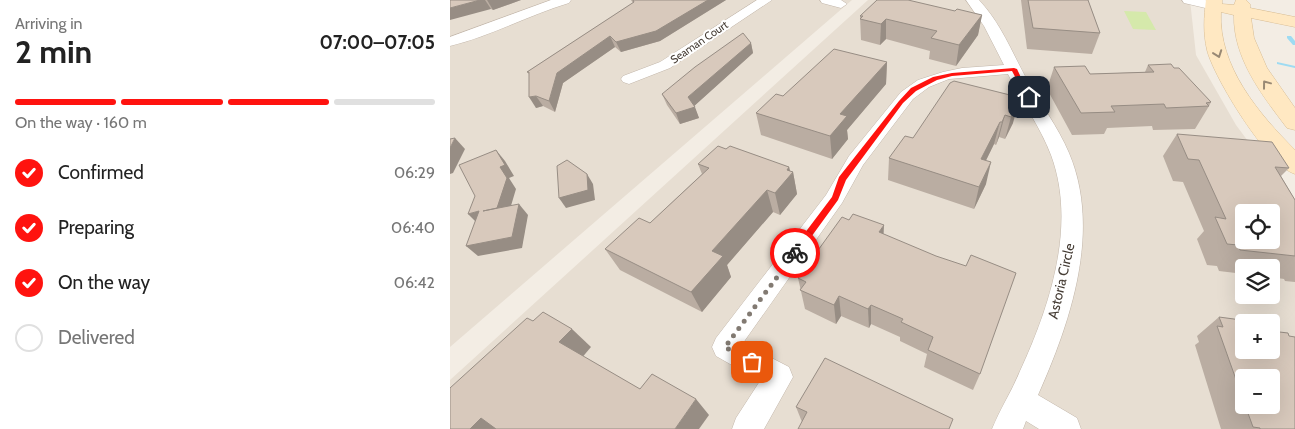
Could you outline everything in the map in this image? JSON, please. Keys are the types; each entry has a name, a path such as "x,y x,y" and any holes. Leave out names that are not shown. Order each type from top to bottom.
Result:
{"street":[{"path":"450,42 476,34 530,11 565,0"},
{"name":"Seaman Court","path":"629,79 665,65 766,0"},
{"path":"826,0 841,4"},
{"path":"1188,0 1242,5 1295,14"},
{"name":"Astoria Circle","path":"977,1 1060,154 1069,189 1072,231 1064,276 1049,331 1022,402 1008,429"},
{"path":"1217,2 1212,26 1216,48 1236,92 1295,165"},
{"path":"1242,5 1295,22"},
{"path":"1242,5 1242,24 1251,60 1258,73 1295,123"},
{"path":"747,429 779,377 725,347 835,198 842,179 901,102 914,89 935,78 952,74 1014,69"},
{"path":"1022,402 1066,429"}],"shaded area":[{"path":"450,0 852,0 450,347"},
{"path":"868,0 1190,0 1196,55 1236,125 1295,204 1295,429 450,429 450,380"}],"green space":[{"path":"1124,11 1146,12 1156,30 1133,29"}],"building":[{"path":"450,0 480,0 450,8"},
{"path":"633,0 708,0 656,31 616,42 610,36 557,73 549,101 536,96 529,97 529,72 527,72 634,2"},
{"path":"877,0 908,0 982,15 959,45 931,38 937,31 886,19 881,24 860,19 863,16 860,16"},
{"path":"1028,0 1088,0 1100,33 1033,28"},
{"path":"743,33 751,43 688,97 695,107 676,113 662,94 695,67"},
{"path":"834,49 887,62 840,114 847,116 830,136 756,113 776,94 783,96"},
{"path":"1171,64 1174,68 1179,68 1211,102 1206,103 1209,106 1166,108 1164,104 1111,106 1115,112 1081,113 1054,67 1085,66 1090,74 1154,72 1148,65"},
{"path":"954,81 1014,96 1012,99 1019,101 1011,117 1005,115 1002,122 1000,122 981,159 991,162 979,187 889,158 905,136 913,138 950,83"},
{"path":"1177,134 1272,142 1289,168 1275,167 1295,200 1295,256 1240,249 1280,249 1280,204 1235,204 1235,245 1227,244 1215,217 1226,219 1199,160 1188,159"},
{"path":"455,138 450,148 450,139"},
{"path":"718,146 726,149 730,146 789,167 787,170 793,172 775,193 767,190 712,251 723,256 691,292 605,249 639,218 650,223 709,168 698,164"},
{"path":"496,150 505,165 500,167 507,178 497,208 483,211 519,204 512,237 466,246 479,211 468,214 475,196 459,165"},
{"path":"567,160 587,174 588,190 559,198 557,166"},
{"path":"853,214 884,225 879,232 936,256 966,266 971,255 1016,273 980,374 928,350 933,337 901,322 903,319 871,305 868,309 839,296 834,305 800,290 806,282 798,278 842,217 849,220"},
{"path":"543,312 572,329 559,342 640,389 652,374 696,399 675,429 496,429 481,418 470,429 450,429 450,388 527,318 533,321"},
{"path":"1219,317 1235,319 1235,359 1280,359 1280,332 1288,333 1289,336 1295,337 1295,429 1260,429 1253,427 1248,414 1280,414 1280,369 1235,369 1235,377 1217,326 1223,327"},
{"path":"825,358 953,419 949,429 798,429 807,412 796,407"}],"waterway":[{"path":"1289,37 1295,44"},
{"path":"1279,63 1295,67"}],"way so far":[{"path":"752,362 725,347 795,253"}],"route":[{"path":"795,253 835,198 842,179 901,102 914,89 935,78 952,74 1014,69 1029,97"}]}
